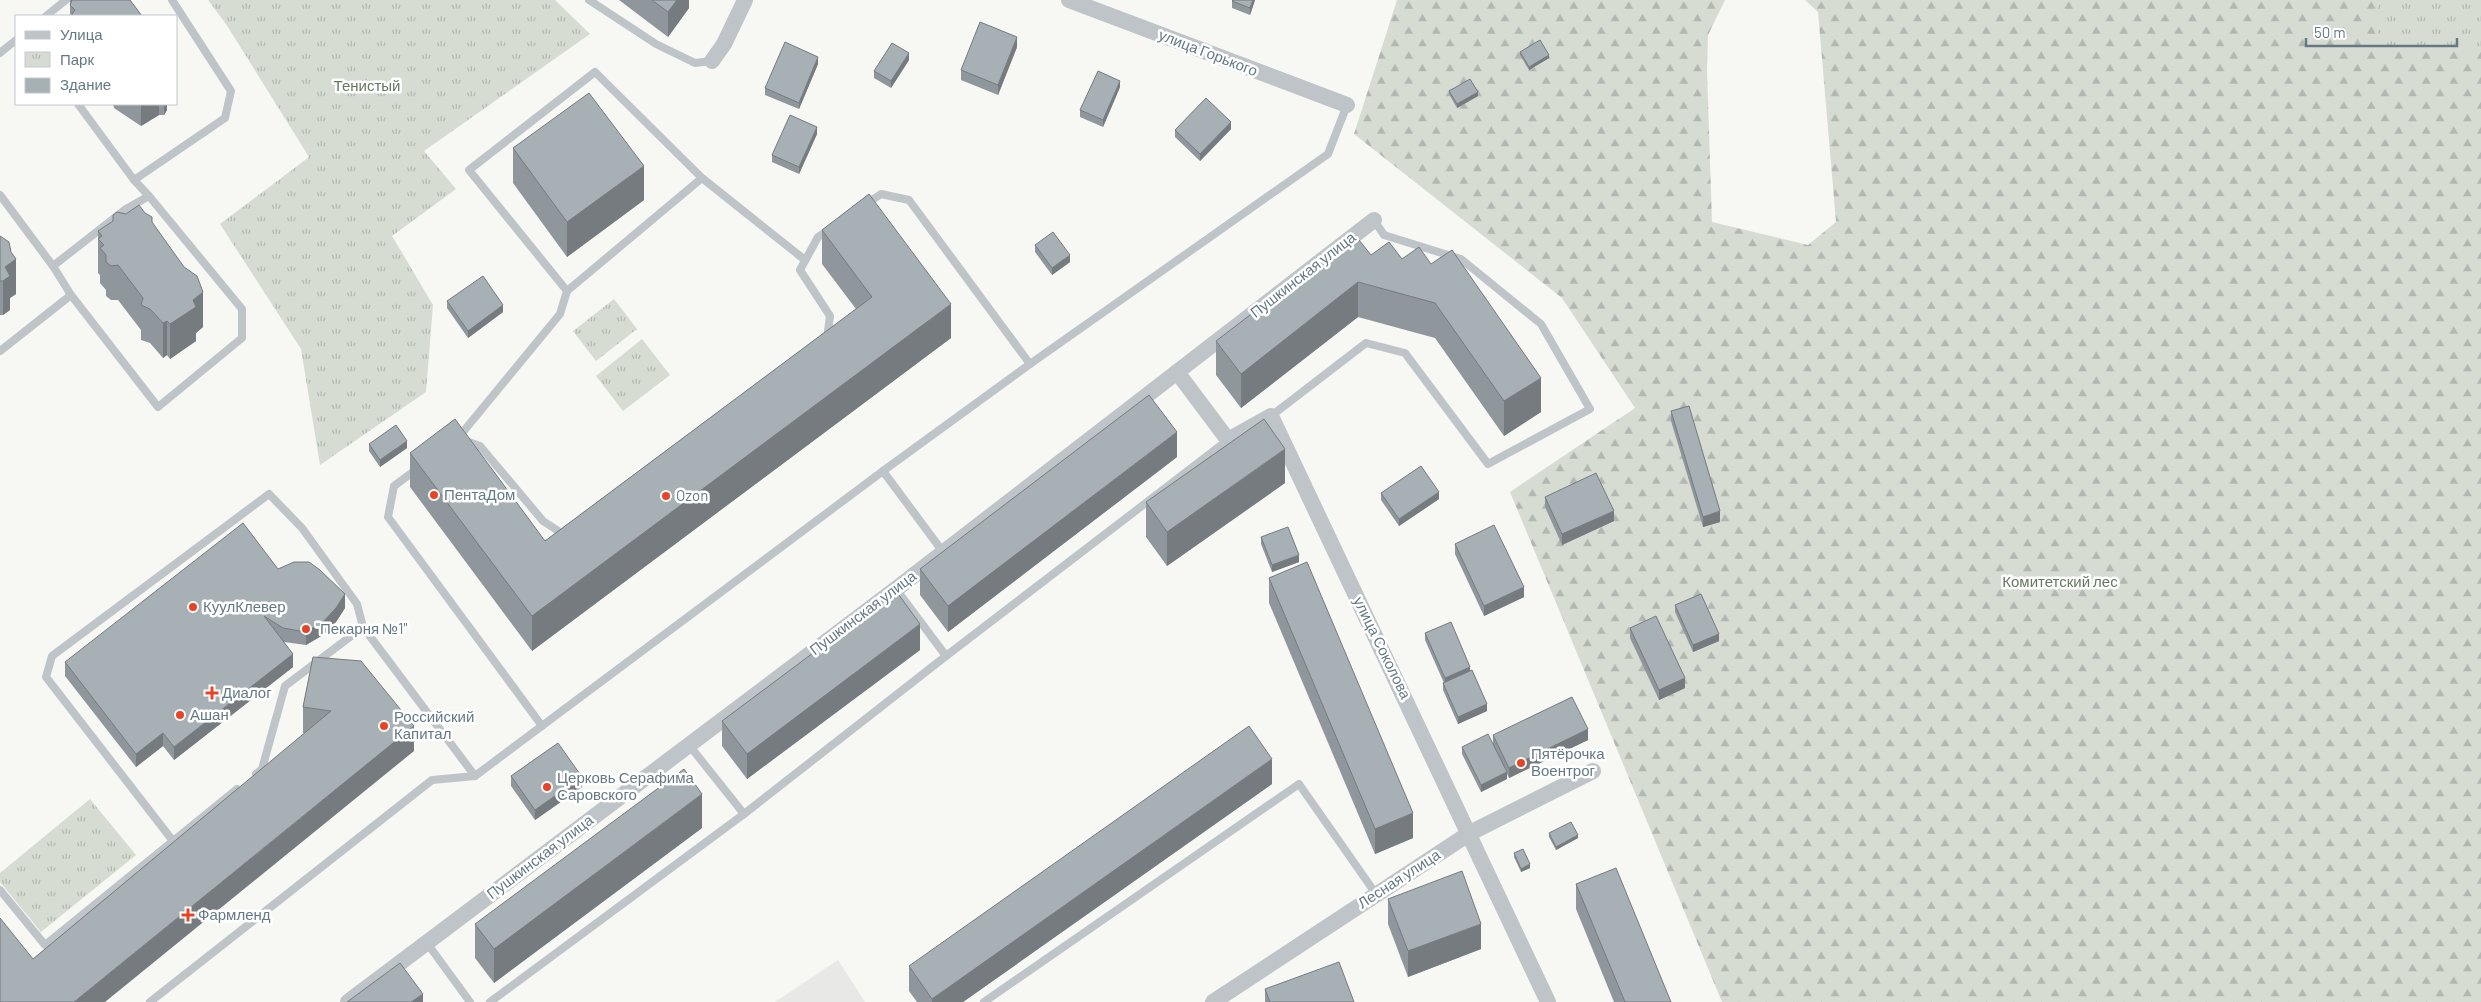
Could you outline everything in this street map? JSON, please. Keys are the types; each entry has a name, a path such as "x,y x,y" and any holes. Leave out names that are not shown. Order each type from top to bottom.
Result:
{"street":[{"path":"712,61 724,44 745,0"},
{"name":"улица Горького","path":"1069,0 1347,105"},
{"name":"Пушкинская улица","path":"348,1002 688,743 896,588 1374,220"},
{"path":"1177,372 1228,440 1271,416"},
{"name":"улица Соколова","path":"1271,416 1470,833 1548,1002"},
{"name":"Лесная улица","path":"1213,1002 1470,833 1592,771"}],"lane":[{"path":"47,15 66,0"},
{"path":"134,180 225,118 231,91 172,0"},
{"path":"589,0 664,48 695,63 712,61"},
{"path":"0,53 15,41"},
{"path":"567,291 469,170 595,72 702,178 805,260"},
{"path":"0,194 53,266 71,295 158,407 242,338 242,309 134,180 79,105"},
{"path":"150,1002 432,780 476,776 883,471 1030,364 1328,154 1347,105"},
{"path":"450,444 458,438 560,314 567,291 702,178"},
{"path":"857,210 881,194 909,200 1030,364"},
{"path":"53,266 126,209 149,196"},
{"path":"1271,416 1366,343 1405,352 1488,464 1590,409 1541,324 1461,260 1384,235 1374,220"},
{"path":"819,344 827,338 830,316 800,270 818,237 834,226"},
{"path":"0,351 71,295"},
{"path":"458,438 480,446 543,521 568,537 576,531"},
{"path":"490,1002 744,814 946,656 1228,440"},
{"path":"426,462 394,486 388,517 542,726"},
{"path":"883,471 943,552"},
{"path":"174,841 46,677 52,656 269,494 302,528 357,604 362,627 476,776"},
{"path":"896,588 946,656"},
{"path":"0,890 45,945 262,769 285,686 362,627"},
{"path":"688,743 744,814"},
{"path":"984,1002 1299,784 1376,894"},
{"path":"427,943 470,1002"}],"shaded area":[{"path":"838,960 865,1002 775,1002"}],"green space":[{"name":"Тенистый","path":"208,0 555,0 590,34 424,151 456,189 392,236 433,305 426,392 320,465 301,349 220,224 309,157 226,24"},
{"name":"Комитетский лес","path":"1397,0 1725,0 1708,35 1707,70 1712,222 1808,245 1836,222 1818,12 1805,0 2481,0 2481,1002 1722,1002 1510,492 1635,408 1562,298 1354,134"},
{"path":"2378,0 2481,0 2481,47 2378,47"},
{"path":"614,299 637,329 596,361 573,331"},
{"path":"642,339 670,375 623,411 596,376"},
{"path":"90,799 136,855 41,932 0,882 0,873"}],"building":[{"path":"72,0 130,0 141,15 73,15 75,10 70,5"},
{"path":"652,0 677,0 668,12"},
{"path":"1233,0 1253,0 1250,8"},
{"path":"980,22 1017,37 998,85 961,70"},
{"path":"1540,40 1549,55 1529,67 1520,52"},
{"path":"785,42 818,57 799,103 765,88"},
{"path":"892,43 909,53 891,81 874,71"},
{"path":"1098,71 1120,81 1103,120 1080,110"},
{"path":"1470,79 1478,92 1457,104 1449,91"},
{"path":"589,93 644,166 567,222 513,148"},
{"path":"1206,98 1231,122 1200,154 1175,130"},
{"path":"790,115 817,127 799,167 772,155"},
{"path":"869,194 951,304 532,616 410,453 455,419 545,541 872,297 822,230"},
{"path":"139,205 145,213 152,217 152,222 184,267 197,276 203,292 193,300 196,307 170,324 167,321 163,323 150,309 141,305 143,298 118,265 111,266 106,262 106,255 100,248 104,245 98,239 102,236 98,231 113,221 113,215 117,212 126,214"},
{"path":"1053,232 1070,255 1052,268 1035,245"},
{"path":"1355,235 1371,255 1389,242 1402,259 1419,247 1431,264 1452,250 1541,378 1504,401 1435,303 1358,282 1241,374 1216,341"},
{"path":"0,236 9,242 11,252 16,259 5,267 10,276 3,281 0,281"},
{"path":"483,276 503,305 468,331 447,301"},
{"path":"1149,395 1177,432 948,606 920,569"},
{"path":"1689,406 1720,511 1703,517 1671,411"},
{"path":"1264,419 1285,449 1167,532 1146,502"},
{"path":"396,425 407,441 380,460 369,444"},
{"path":"1421,466 1439,492 1399,519 1381,493"},
{"path":"1596,473 1614,511 1562,534 1545,497"},
{"path":"243,523 278,569 294,562 309,562 345,594 336,608 323,622 306,632 283,628 264,616 293,654 174,747 163,733 136,754 65,662"},
{"path":"1494,525 1524,587 1484,606 1455,544"},
{"path":"1288,527 1299,555 1272,565 1261,537"},
{"path":"1307,562 1413,813 1375,829 1269,578"},
{"path":"896,591 920,624 747,754 722,721"},
{"path":"1701,594 1719,634 1693,645 1675,605"},
{"path":"1656,616 1685,678 1659,690 1630,628"},
{"path":"1451,622 1470,667 1445,678 1425,633"},
{"path":"313,657 361,661 414,726 74,1002 0,1002 0,918 33,959 331,711 303,707"},
{"path":"1472,670 1487,704 1458,717 1443,683"},
{"path":"1572,697 1588,729 1509,768 1493,735"},
{"path":"1249,726 1272,759 932,999 909,966"},
{"path":"1488,734 1507,772 1481,785 1462,747"},
{"name":"Церковь Серафима Саровского","path":"558,743 582,777 535,810 511,776"},
{"path":"684,769 702,794 494,949 475,924"},
{"path":"1571,822 1578,835 1556,847 1549,833"},
{"path":"1523,849 1530,864 1521,869 1514,853"},
{"path":"1616,868 1671,1002 1625,1002 1576,884"},
{"path":"1462,871 1481,924 1408,951 1388,899"},
{"path":"1339,962 1354,1002 1270,1002 1265,989"},
{"path":"400,963 423,994 411,1002 347,1002"}],"place":[{"name":"ПентаДом","path":"434,495"},
{"name":"Ozon","path":"666,496"},
{"name":"КуулКлевер","path":"193,607"},
{"name":"\"Пекарня №1\"","path":"306,629"},
{"name":"Диалог","path":"212,693"},
{"name":"Ашан","path":"180,715"},
{"name":"Российский Капитал","path":"384,726"},
{"name":"Пятёрочка Воентрог","path":"1521,763"},
{"name":"Церковь Серафима Саровского","path":"547,787"},
{"name":"Фармленд","path":"188,915"}]}
